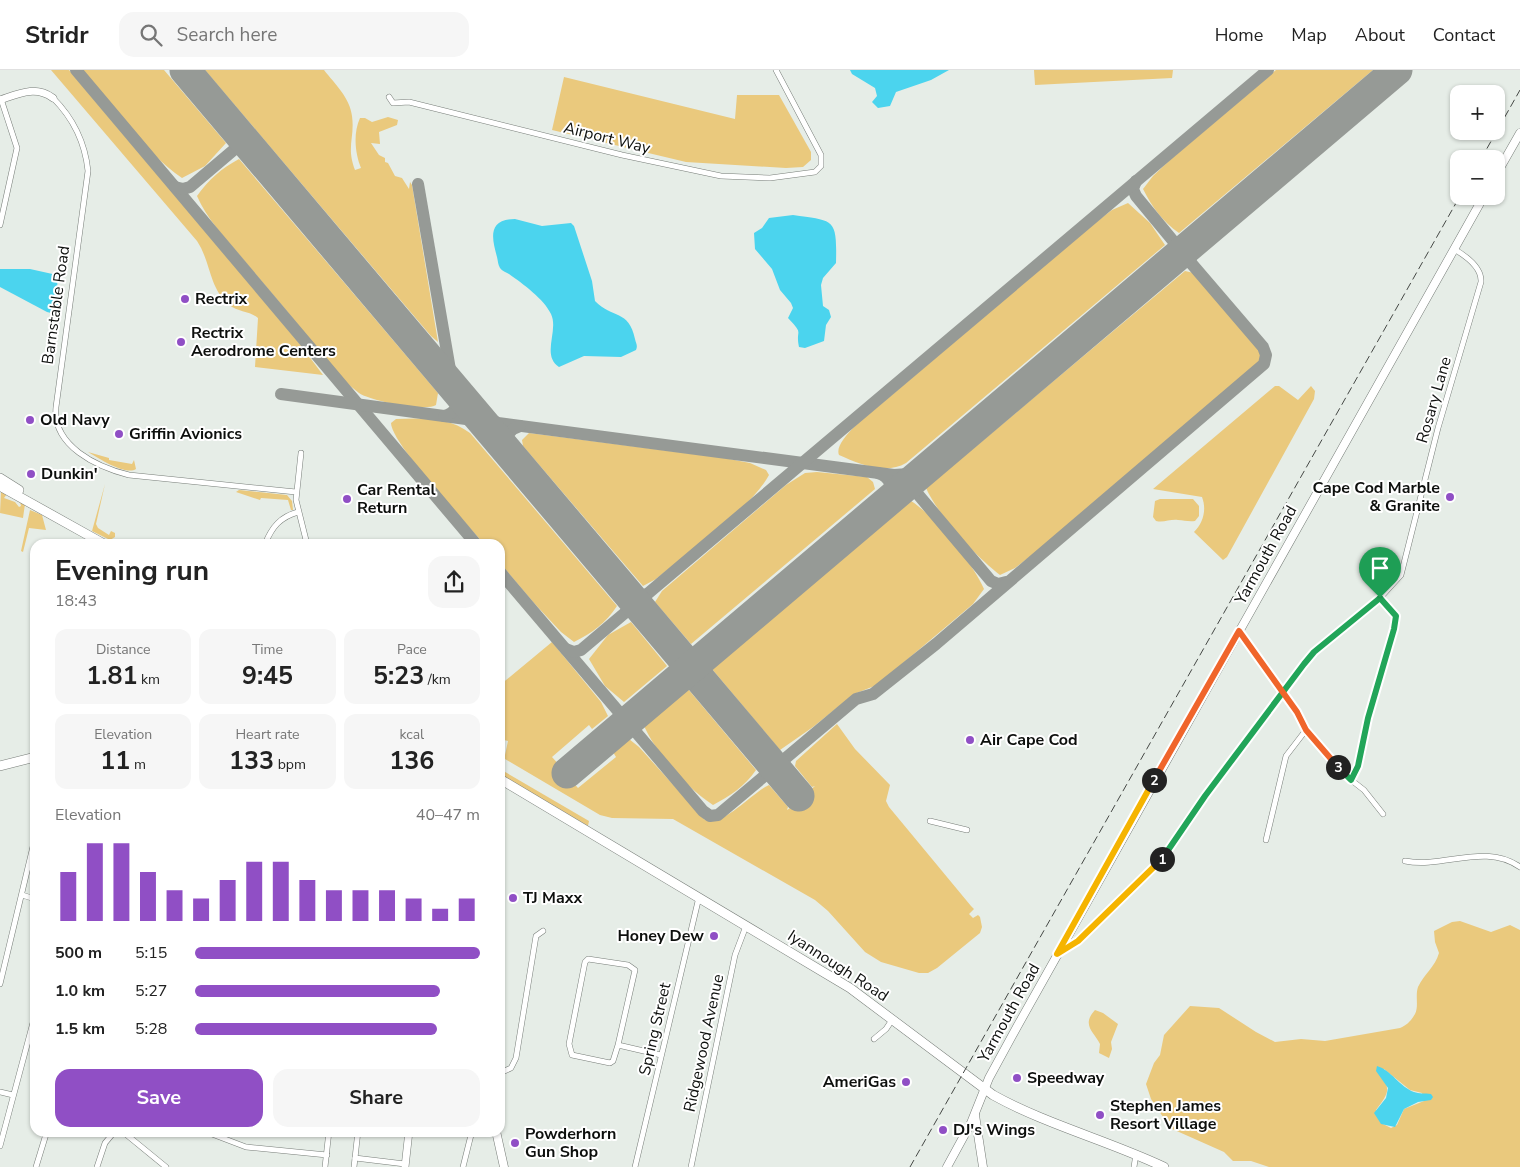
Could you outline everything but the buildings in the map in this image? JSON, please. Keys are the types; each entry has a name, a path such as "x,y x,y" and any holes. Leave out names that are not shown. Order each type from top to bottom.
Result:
{"main road":[{"path":"1505,159 1520,133"},
{"name":"Yarmouth Road","path":"947,1167 964,1137 984,1089 1057,954 1479,205"},
{"path":"0,478 80,530"},
{"path":"0,486 95,539"},
{"path":"0,760 30,757"},
{"path":"0,766 30,757"},
{"name":"Iyannough Road","path":"505,782 850,988 984,1089 1014,1106 1164,1167"},
{"path":"975,1112 977,1139 983,1167"},
{"path":"497,1137 504,1167"},
{"path":"964,1137 977,1139"}],"street":[{"name":"Airport Way","path":"389,97 393,103 409,102 622,155 721,176 770,178 814,172 821,166 821,155 776,70"},
{"path":"0,225 2,206 17,148 1,100 33,90 46,93 53,98"},
{"name":"Barnstable Road","path":"53,98 77,130 85,152 88,171 56,401 56,422 64,440 76,450 113,470 138,477 296,492"},
{"name":"Rosary Lane","path":"1380,598 1396,582 1403,570 1438,428 1481,282 1480,272 1476,267 1454,249"},
{"path":"301,453 296,492 298,512 306,539"},
{"path":"267,539 278,521 298,512"},
{"path":"1057,954 1082,936 1161,860 1282,692 1314,652 1380,598 1396,616 1395,624 1364,734 1358,766 1351,780"},
{"path":"1239,631 1303,721 1306,730 1322,750 1351,780 1364,790 1384,814"},
{"path":"1266,840 1286,756 1306,730"},
{"path":"930,820 967,830"},
{"path":"1405,861 1414,863 1486,856 1509,860 1520,867"},
{"path":"0,984 30,860"},
{"path":"22,895 30,897"},
{"name":"Spring Street","path":"635,1167 699,897"},
{"name":"Ridgewood Avenue","path":"691,1167 735,956 746,926"},
{"path":"505,1071 511,1068 516,1058 536,936 543,931"},
{"path":"1071,931 1082,936"},
{"path":"588,959 628,965 635,970 618,1045 613,1061 610,1063 572,1055 570,1052 569,1044 585,962 588,959"},
{"path":"874,1039 892,1020"},
{"path":"0,1146 30,1033"},
{"path":"618,1045 661,1055"},
{"path":"0,1092 13,1095"},
{"path":"36,1167 45,1137"},
{"path":"97,1167 105,1144 110,1137"},
{"path":"129,1137 166,1167"},
{"path":"220,1137 246,1147 326,1155"},
{"path":"325,1167 328,1137"},
{"path":"354,1167 357,1137"},
{"path":"355,1158 405,1166 407,1137"},
{"path":"463,1167 470,1137"},
{"path":"1134,1167 1136,1154"}],"shaded area":[{"path":"51,70 69,70 296,339 323,375 255,367 258,318 236,309 222,298 197,241"},
{"path":"83,70 164,70 226,143 205,166 182,178 154,155 141,141"},
{"path":"205,70 324,70 341,91 351,109 353,124 351,155 355,170 361,168 357,156 356,143 356,130 360,118 365,118 372,122 388,117 398,120 397,125 379,132 380,144 371,143 379,155 385,158 385,162 388,163 395,176 402,178 409,189 410,182 412,185 438,342 431,336"},
{"path":"1034,70 1173,70 1172,78 1035,85"},
{"path":"1276,70 1373,70 1179,233 1158,214 1143,189 1153,176 1171,159"},
{"path":"564,77 735,119 737,95 779,95 811,152 811,160 803,167 786,168 686,162 552,130"},
{"path":"239,159 438,393 436,405 421,407 386,402 365,396 351,387 329,364 217,228 197,196 216,175"},
{"path":"1128,203 1150,223 1165,245 906,463 890,468 872,467 839,455 841,442 861,420 1096,222 1112,210"},
{"path":"1185,271 1194,273 1260,350 1262,356 1260,361 1036,552 1015,568 1000,575 958,535 939,510 926,488"},
{"path":"1275,386 1279,386 1298,400 1311,386 1315,391 1314,399 1227,557 1223,560 1194,532 1200,525 1203,516 1202,497 1153,489"},
{"path":"396,419 444,421 470,433 617,606 608,618 593,631 574,642 561,632 505,569 505,539 480,539 403,448 394,433 391,423"},
{"path":"529,433 724,458 750,463 766,470 769,475 760,488 734,516 656,579 643,586 523,446 522,440"},
{"path":"88,452 109,458 109,460 132,464 134,460 136,469 131,471 119,468"},
{"path":"817,472 867,477 873,482 875,489 691,644 655,602 662,591 786,485 805,473"},
{"path":"105,484 96,524 98,528 109,535 111,531 115,533 115,537 108,539 92,531"},
{"path":"239,490 287,495 292,501 293,510 291,510 288,500 261,498 260,500 236,492"},
{"path":"1,491 7,494 4,498 15,502 19,507 21,506 20,502 25,504 23,518 0,513"},
{"path":"1160,499 1193,499 1199,506 1199,516 1195,521 1156,521 1153,517 1155,501"},
{"path":"911,501 931,517 952,541 979,578 984,589 973,604 877,685 854,694 813,727 780,750 712,669"},
{"path":"30,510 42,515 46,530 29,528 23,552 21,551"},
{"path":"631,622 667,666 624,702 605,686 589,659 608,635"},
{"path":"552,642 601,702 608,716 592,729 589,725 552,757 561,767 557,771 565,781 569,778 578,788 616,757 613,752 629,739 639,747 705,820 713,821 729,814 769,785 788,807 787,810 793,806 791,803 807,789 809,791 815,786 812,787 795,766 796,761 837,724 855,749 890,785 886,801 889,807 974,909 969,914 973,918 978,915 980,917 982,927 980,933 937,968 928,973 919,973 881,962 865,952 828,911 815,900 673,819 612,818 600,815 505,759 508,741 505,740 505,681"},
{"path":"688,689 756,770 737,790 713,805 674,770 657,748 644,726"},
{"path":"505,772 589,821 588,826 505,777"},
{"path":"1460,921 1491,932 1510,925 1520,930 1520,1167 1269,1167 1251,1161 1233,1161 1224,1152 1170,1128 1163,1121 1163,1117 1151,1099 1146,1084 1154,1063 1160,1055 1164,1035 1190,1006 1219,1008 1275,1042 1301,1039 1325,1041 1400,1028 1405,1026 1415,1014 1418,987 1439,953 1434,931 1452,922","holes":["1384,1069 1410,1090 1422,1093 1424,1101 1404,1109 1397,1125 1391,1128 1381,1123 1376,1110 1383,1101 1387,1090 1382,1076"]},
{"path":"1095,1010 1103,1013 1118,1024 1111,1042 1112,1049 1109,1058 1099,1053 1100,1044 1090,1028 1089,1020"}],"water":[{"path":"850,70 949,70 931,80 896,92 890,106 878,108 872,102 877,96 875,88 852,74"},
{"path":"793,215 818,219 831,224 836,237 836,263 823,278 821,285 823,306 829,310 831,317 826,325 824,341 805,348 799,347 798,330 788,318 793,308 791,303 780,290 772,269 755,249 754,233 762,228 769,218"},
{"path":"515,219 542,226 571,223 574,226 592,281 595,301 601,307 619,315 629,323 637,344 636,350 621,357 584,356 559,367 554,362 551,356 553,321 548,308 520,282 502,270 498,264 493,237 494,231 500,222"},
{"path":"0,269 30,269 57,275 58,305 55,314 47,312 0,287"},
{"path":"1377,1066 1387,1071 1409,1090 1416,1093 1431,1094 1433,1097 1431,1100 1418,1102 1404,1109 1395,1127 1381,1124 1374,1113 1386,1098 1388,1088 1376,1071"}],"taxiway":[{"path":"76,70 472,539"},
{"path":"566,649 574,652 581,650 1268,70"},
{"path":"175,187 183,189 190,187 236,148 239,142 237,131"},
{"path":"236,148 246,147 254,151"},
{"path":"1136,181 1133,189 1136,196 1174,242 1183,245 1193,242"},
{"path":"418,184 453,387"},
{"path":"505,578 703,811 710,816 718,815 856,699 873,694 936,644 1264,364 1266,355 1263,347 1191,263 1189,252 1193,242"},
{"path":"1172,260 1182,259 1191,263"},
{"path":"444,416 449,415 455,410 457,403 455,390"},
{"path":"281,394 466,419 478,423 491,432"},
{"path":"474,412 498,423 894,475 909,474 928,466"},
{"path":"507,451 507,435 513,429 520,426"},
{"path":"878,473 889,481 890,493 886,501"},
{"path":"920,473 914,483 916,492 991,581 998,584 1006,582"},
{"path":"899,491 907,488 916,492"},
{"path":"627,611 630,604 628,594"},
{"path":"645,615 642,604 647,594"},
{"path":"620,713 627,715 637,712"}],"runway":[{"path":"185,70 799,796"},
{"path":"567,773 1397,70"}],"railway":[{"path":"1486,150 1520,90"},
{"path":"910,1167 1455,205"}],"place":[{"name":"Rectrix","path":"185,299"},
{"name":"Rectrix Aerodrome Centers","path":"181,342"},
{"name":"Old Navy","path":"30,420"},
{"name":"Griffin Avionics","path":"119,434"},
{"name":"Dunkin'","path":"31,474"},
{"name":"Cape Cod Marble & Granite","path":"1450,497"},
{"name":"Car Rental Return","path":"347,499"},
{"name":"Air Cape Cod","path":"970,740"},
{"name":"TJ Maxx","path":"513,898"},
{"name":"Honey Dew","path":"714,936"},
{"name":"Speedway","path":"1017,1078"},
{"name":"AmeriGas","path":"906,1082"},
{"name":"Stephen James Resort Village","path":"1100,1115"},
{"name":"DJ's Wings","path":"943,1130"},
{"name":"Powderhorn Gun Shop","path":"515,1143"}],"route":[{"path":"1380,598 1314,652 1282,692 1205,796 1161,860 1078,941 1057,954 1239,631 1245,637 1266,672 1282,692 1297,712 1306,726 1306,730 1351,780 1358,766 1368,718 1395,624 1396,616 1380,598"}]}
